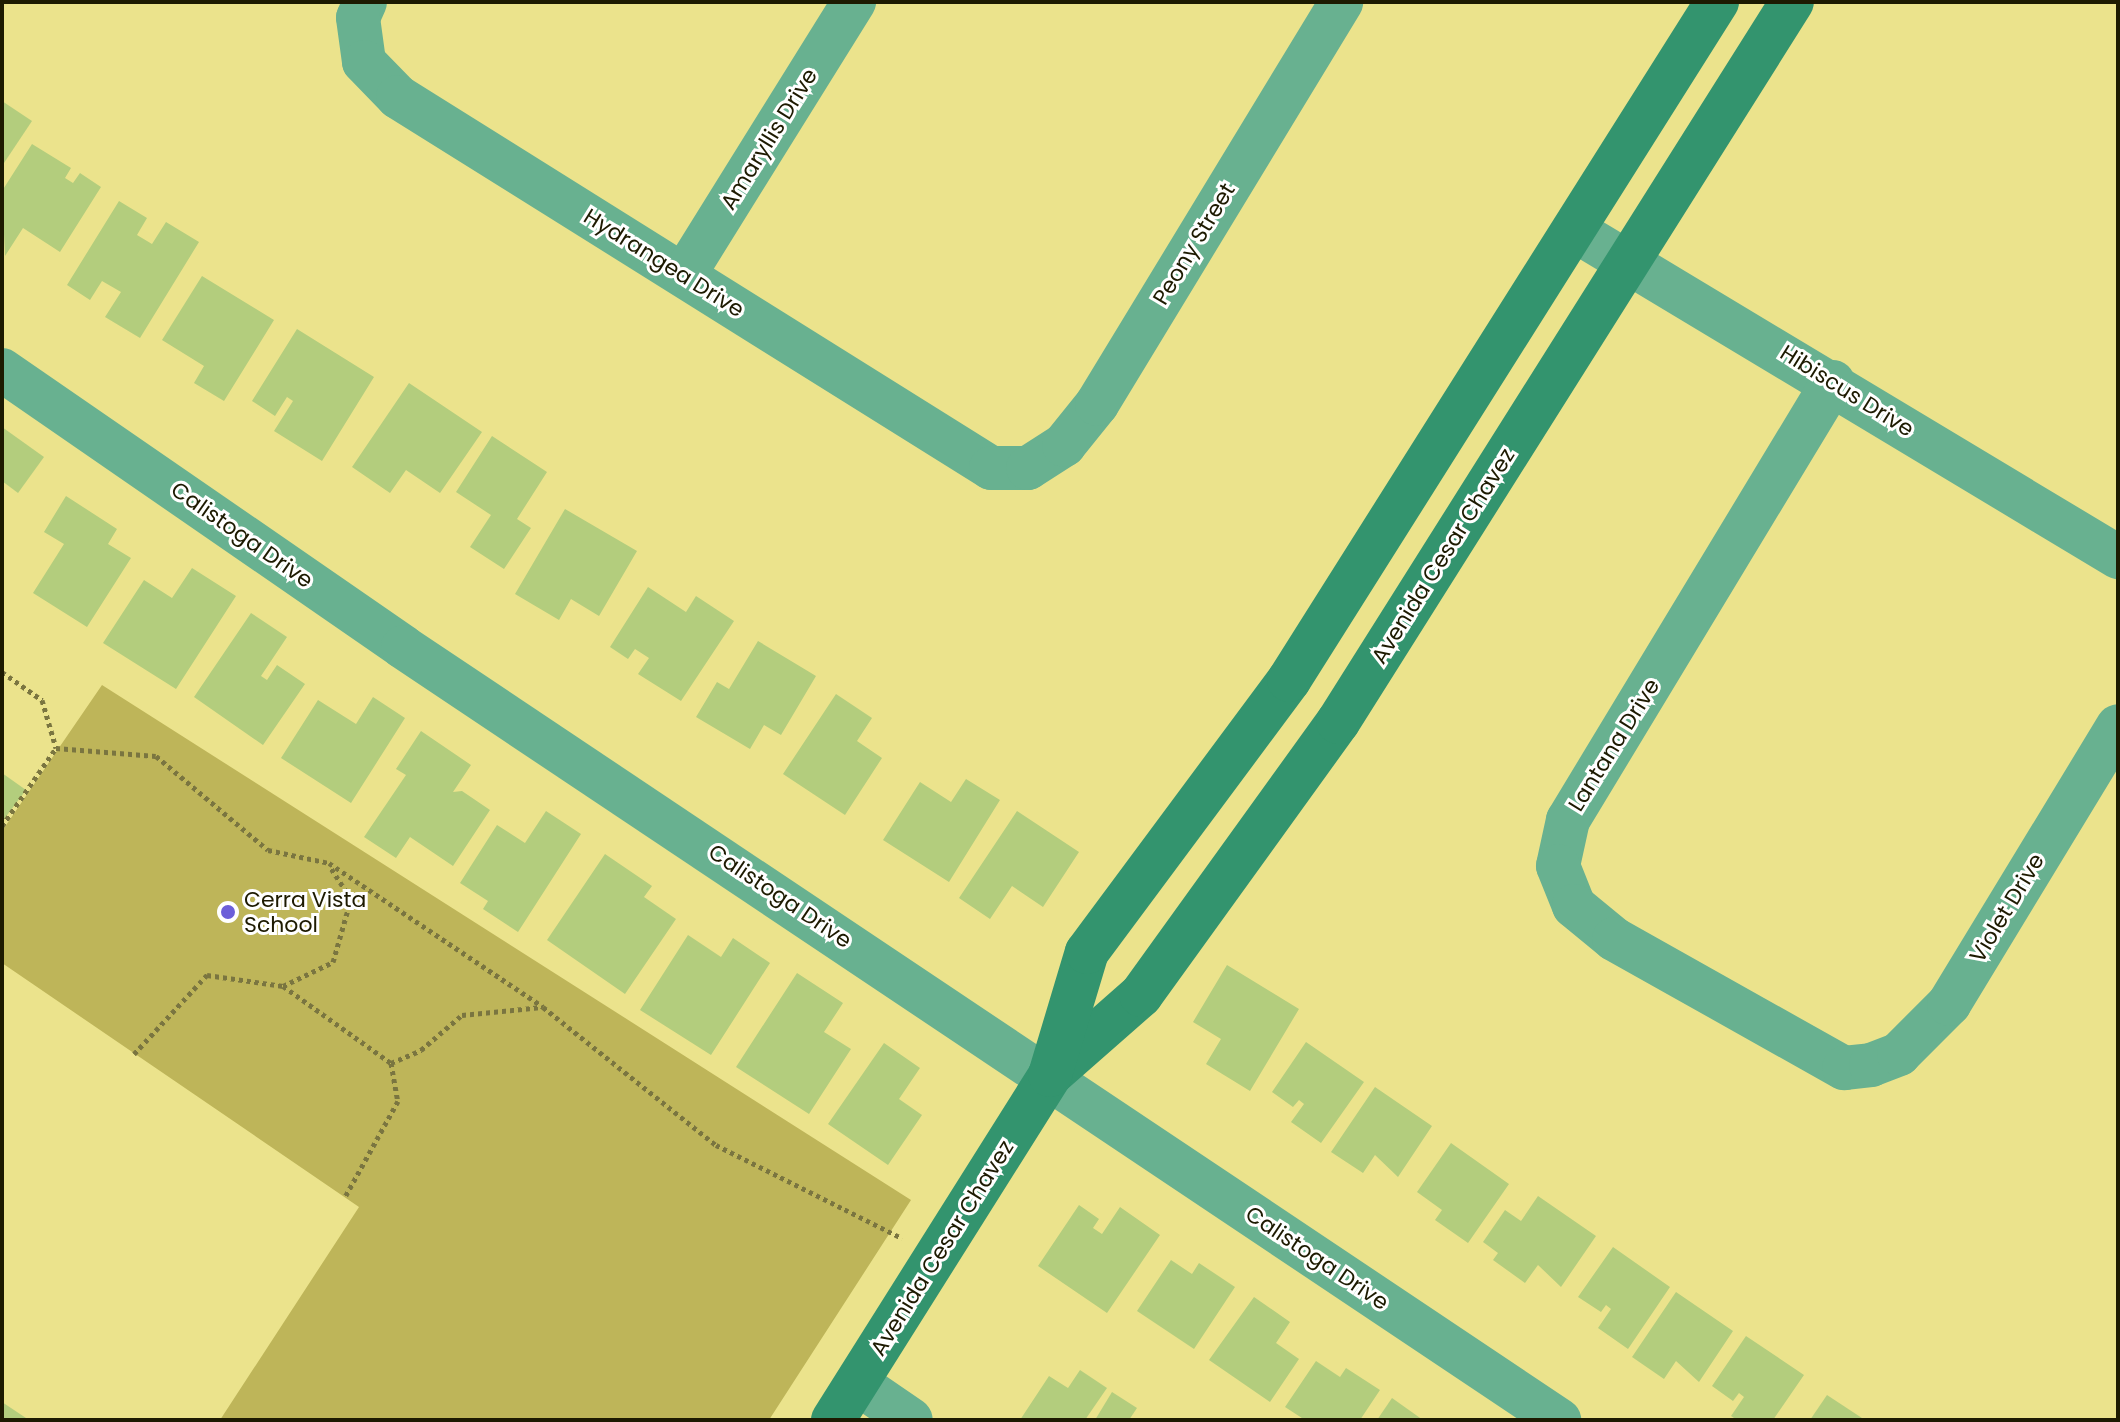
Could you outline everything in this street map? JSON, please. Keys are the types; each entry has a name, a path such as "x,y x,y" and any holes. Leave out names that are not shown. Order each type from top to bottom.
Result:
{"street":[{"name":"Hydrangea Drive","path":"365,2 358,18 364,62 398,97 991,468 1028,468"},
{"name":"Amaryllis Drive","path":"684,275 854,2"},
{"name":"Peony Street","path":"1028,468 1064,445 1097,404 1341,2"},
{"name":"Avenida Cesar Chavez","path":"833,1420 938,1259 1050,1075 1087,952 1289,680 1717,2"},
{"name":"Avenida Cesar Chavez","path":"1050,1075 1141,995 1338,722 1792,2"},
{"name":"Hibiscus Drive","path":"1574,230 1631,259 2118,557"},
{"name":"Calistoga Drive","path":"2,370 403,647 1050,1075 1559,1420"},
{"name":"Lantana Drive","path":"1833,382 1568,820 1558,866 1574,906 1614,939 1844,1068 1871,1065"},
{"name":"Violet Drive","path":"1871,1065 1899,1054 1949,1004 2118,726"},
{"path":"857,1383 911,1420"}],"path":[{"path":"2,672 42,700 56,748"},
{"path":"2,826 56,748"},
{"path":"56,748 156,756 268,850 329,863 543,1007 716,1145 938,1259"},
{"path":"283,986 333,962 351,899 329,863"},
{"path":"134,1054 207,975 283,986 391,1063 398,1101 345,1197"},
{"path":"391,1063 421,1050 462,1015 543,1007"}],"shaded area":[{"name":"Cerra Vista School","path":"102,685 911,1200 769,1420 220,1420 359,1207 2,963 2,831"}],"building":[{"path":"2,101 32,121 2,166"},
{"path":"32,144 71,168 65,178 73,183 80,173 101,187 60,252 23,228 5,256 2,191"},
{"path":"119,201 147,218 137,235 152,244 166,222 199,242 140,338 105,317 121,292 102,281 90,300 67,285"},
{"path":"202,276 274,320 224,401 194,383 204,366 162,340"},
{"path":"297,329 374,377 322,461 274,431 293,401 287,397 275,416 252,401"},
{"path":"409,383 482,432 440,493 406,470 390,493 352,467"},
{"path":"2,427 44,457 18,493 2,481"},
{"path":"492,436 547,472 517,519 531,528 504,569 470,547 491,515 456,492"},
{"path":"66,496 117,529 108,544 131,558 87,627 33,593 64,544 44,532"},
{"path":"565,509 637,551 599,616 571,599 559,620 515,594"},
{"path":"192,568 236,596 176,689 103,643 144,580 172,598"},
{"path":"648,587 686,612 696,596 734,621 681,701 638,674 649,658 635,649 628,659 610,647"},
{"path":"251,613 287,637 261,676 267,680 277,665 305,684 263,745 194,697"},
{"path":"758,641 816,676 781,735 764,725 750,749 696,717 717,682 729,689"},
{"path":"836,694 872,718 857,741 882,758 845,815 783,774"},
{"path":"373,697 405,718 351,803 281,758 318,700 356,724"},
{"path":"421,731 471,765 453,792 462,791 490,810 453,866 410,837 396,858 364,837 406,775 396,769"},
{"path":"2,773 26,790 2,822"},
{"path":"966,779 1000,800 949,882 883,840 920,782 951,802"},
{"path":"546,811 581,834 518,932 483,909 488,901 460,883 497,825 525,843"},
{"path":"1017,811 1079,852 1043,907 1012,886 990,919 959,898"},
{"path":"605,854 652,886 644,897 676,919 625,994 547,940"},
{"path":"688,935 721,957 733,938 770,963 711,1055 640,1010"},
{"path":"1227,965 1299,1009 1250,1091 1206,1064 1221,1039 1193,1022"},
{"path":"797,973 843,1003 824,1032 851,1049 809,1114 736,1067"},
{"path":"1306,1042 1364,1082 1321,1143 1291,1122 1304,1104 1299,1100 1293,1107 1272,1092"},
{"path":"884,1043 920,1068 899,1099 922,1115 888,1165 828,1124"},
{"path":"1375,1087 1432,1126 1398,1177 1375,1155 1363,1173 1331,1152"},
{"path":"1451,1143 1509,1184 1468,1243 1435,1220 1442,1210 1417,1192"},
{"path":"1538,1196 1596,1236 1561,1287 1538,1265 1525,1283 1493,1260 1498,1253 1483,1242 1505,1210 1521,1221"},
{"path":"1079,1205 1099,1219 1093,1228 1102,1234 1120,1207 1160,1235 1107,1313 1038,1266"},
{"path":"1613,1247 1670,1287 1628,1349 1598,1328 1611,1309 1606,1305 1601,1312 1578,1297"},
{"path":"1171,1260 1192,1274 1199,1263 1235,1287 1194,1349 1137,1311"},
{"path":"1676,1292 1733,1331 1699,1382 1676,1361 1664,1379 1632,1357"},
{"path":"1254,1297 1290,1322 1276,1343 1299,1359 1270,1402 1209,1360"},
{"path":"1746,1336 1804,1375 1773,1420 1737,1420 1731,1416 1744,1397 1739,1393 1733,1401 1712,1386"},
{"path":"1316,1361 1340,1377 1346,1368 1380,1390 1360,1420 1305,1420 1285,1407"},
{"path":"1080,1370 1107,1388 1085,1420 1020,1420 1049,1376 1068,1388"},
{"path":"1112,1392 1137,1408 1129,1420 1095,1420"},
{"path":"1827,1395 1865,1420 1810,1420"},
{"path":"1392,1398 1423,1420 1377,1420"},
{"path":"2,1402 29,1420 2,1420"}],"place":[{"name":"Cerra Vista School","path":"228,912"}]}
